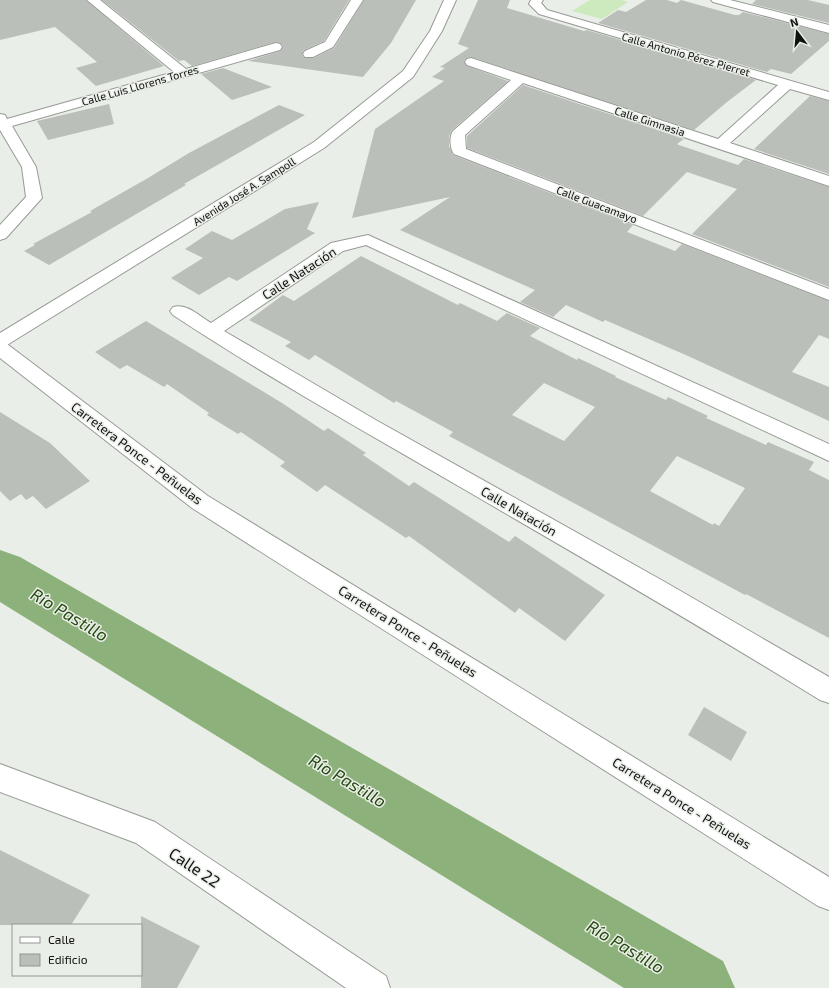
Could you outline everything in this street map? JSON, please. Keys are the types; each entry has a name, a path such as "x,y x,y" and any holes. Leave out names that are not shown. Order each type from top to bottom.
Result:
{"street":[{"path":"93,0 183,73"},
{"path":"309,54 329,44 357,0"},
{"name":"Avenida José A. Sampoll","path":"0,341 319,145 408,74 436,30 450,0"},
{"name":"Calle Antonio Pérez Pierret","path":"537,0 536,4 543,12 829,96"},
{"path":"717,0 829,29"},
{"name":"Calle Luis Llorens Torres","path":"2,121 276,47"},
{"name":"Calle Gimnasia","path":"471,62 829,181"},
{"name":"Calle Guacamayo","path":"521,78 458,134 459,151 829,295"},
{"path":"720,144 787,84"},
{"path":"0,235 34,198 29,167 2,121"},
{"name":"Calle Natación","path":"210,332 337,247 368,240 829,453"},
{"name":"Calle Natación","path":"179,311 210,332 447,470 762,650 829,691"},
{"name":"Carretera Ponce - Peñuelas","path":"0,348 200,502 829,894"},
{"name":"Calle 22","path":"0,778 145,832 374,988"}],"green space":[{"path":"590,0 621,0 628,2 602,19 572,11"}],"building":[{"path":"0,0 86,0 164,66 96,86 76,68 97,62 55,27 0,40"},
{"path":"102,0 349,0 324,41 304,50 302,55 305,58 314,58 334,48 364,0 416,0 391,43 363,77 248,61 280,51 283,46 276,42 192,66 184,60 179,61"},
{"path":"478,0 510,0 507,8 756,80 694,130 471,57 464,61 467,66 508,81 452,130 449,136 449,146 453,155 633,225 627,232 675,251 682,244 829,301 829,339 819,335 792,372 829,387 829,421 688,356 605,320 603,322 566,305 553,317 520,302 535,290 400,230 450,197 352,218 375,129 444,81 432,77 445,68 440,67 469,48 458,44"},
{"path":"646,0 667,0 677,3 681,0 735,15 739,15 743,12 829,34 829,41 791,74 771,69 767,72 598,23 618,10 626,12"},
{"path":"756,0 808,0 829,5 829,23 752,4"},
{"path":"223,68 272,87 232,100 201,74"},
{"path":"523,85 684,139 677,144 738,165 744,159 829,187 829,287 692,234 737,189 687,172 643,216 467,148 467,136"},
{"path":"810,96 829,101 829,174 754,149"},
{"path":"109,104 114,124 48,140 37,121"},
{"path":"279,105 305,115 184,184 186,185 49,265 24,251 35,245 33,244 92,212 90,211 189,153"},
{"path":"319,202 307,229 315,233 237,281 229,277 199,295 171,278 203,258 185,249 212,231 232,240 285,209"},
{"path":"361,256 458,305 460,303 497,321 507,313 540,328 530,336 577,360 578,358 616,376 615,377 666,400 668,397 708,416 706,418 766,445 768,442 814,462 809,470 829,480 829,638 746,594 745,595 449,436 453,432 396,401 394,403 315,355 309,360 285,346 291,342 249,320 283,295 294,301","holes":["544,383 595,407 564,441 512,415","677,456 745,488 719,526 714,523 713,525 650,491"]},
{"path":"146,321 282,403 324,431 328,428 366,453 363,455 409,486 414,482 509,542 515,536 605,595 565,641 519,608 515,613 409,536 406,538 325,485 317,492 280,466 285,462 241,432 238,434 207,415 209,413 167,384 164,387 127,365 120,369 95,352"},
{"path":"0,412 50,443 90,481 46,509 33,496 26,500 21,494 10,501 0,491"},
{"path":"704,707 747,732 731,761 688,735"},
{"path":"0,850 90,895 72,924 0,925"},
{"path":"141,916 200,946 177,988 141,988"}],"waterway":[{"name":"Río Pastillo","path":"0,573 696,988"}]}
